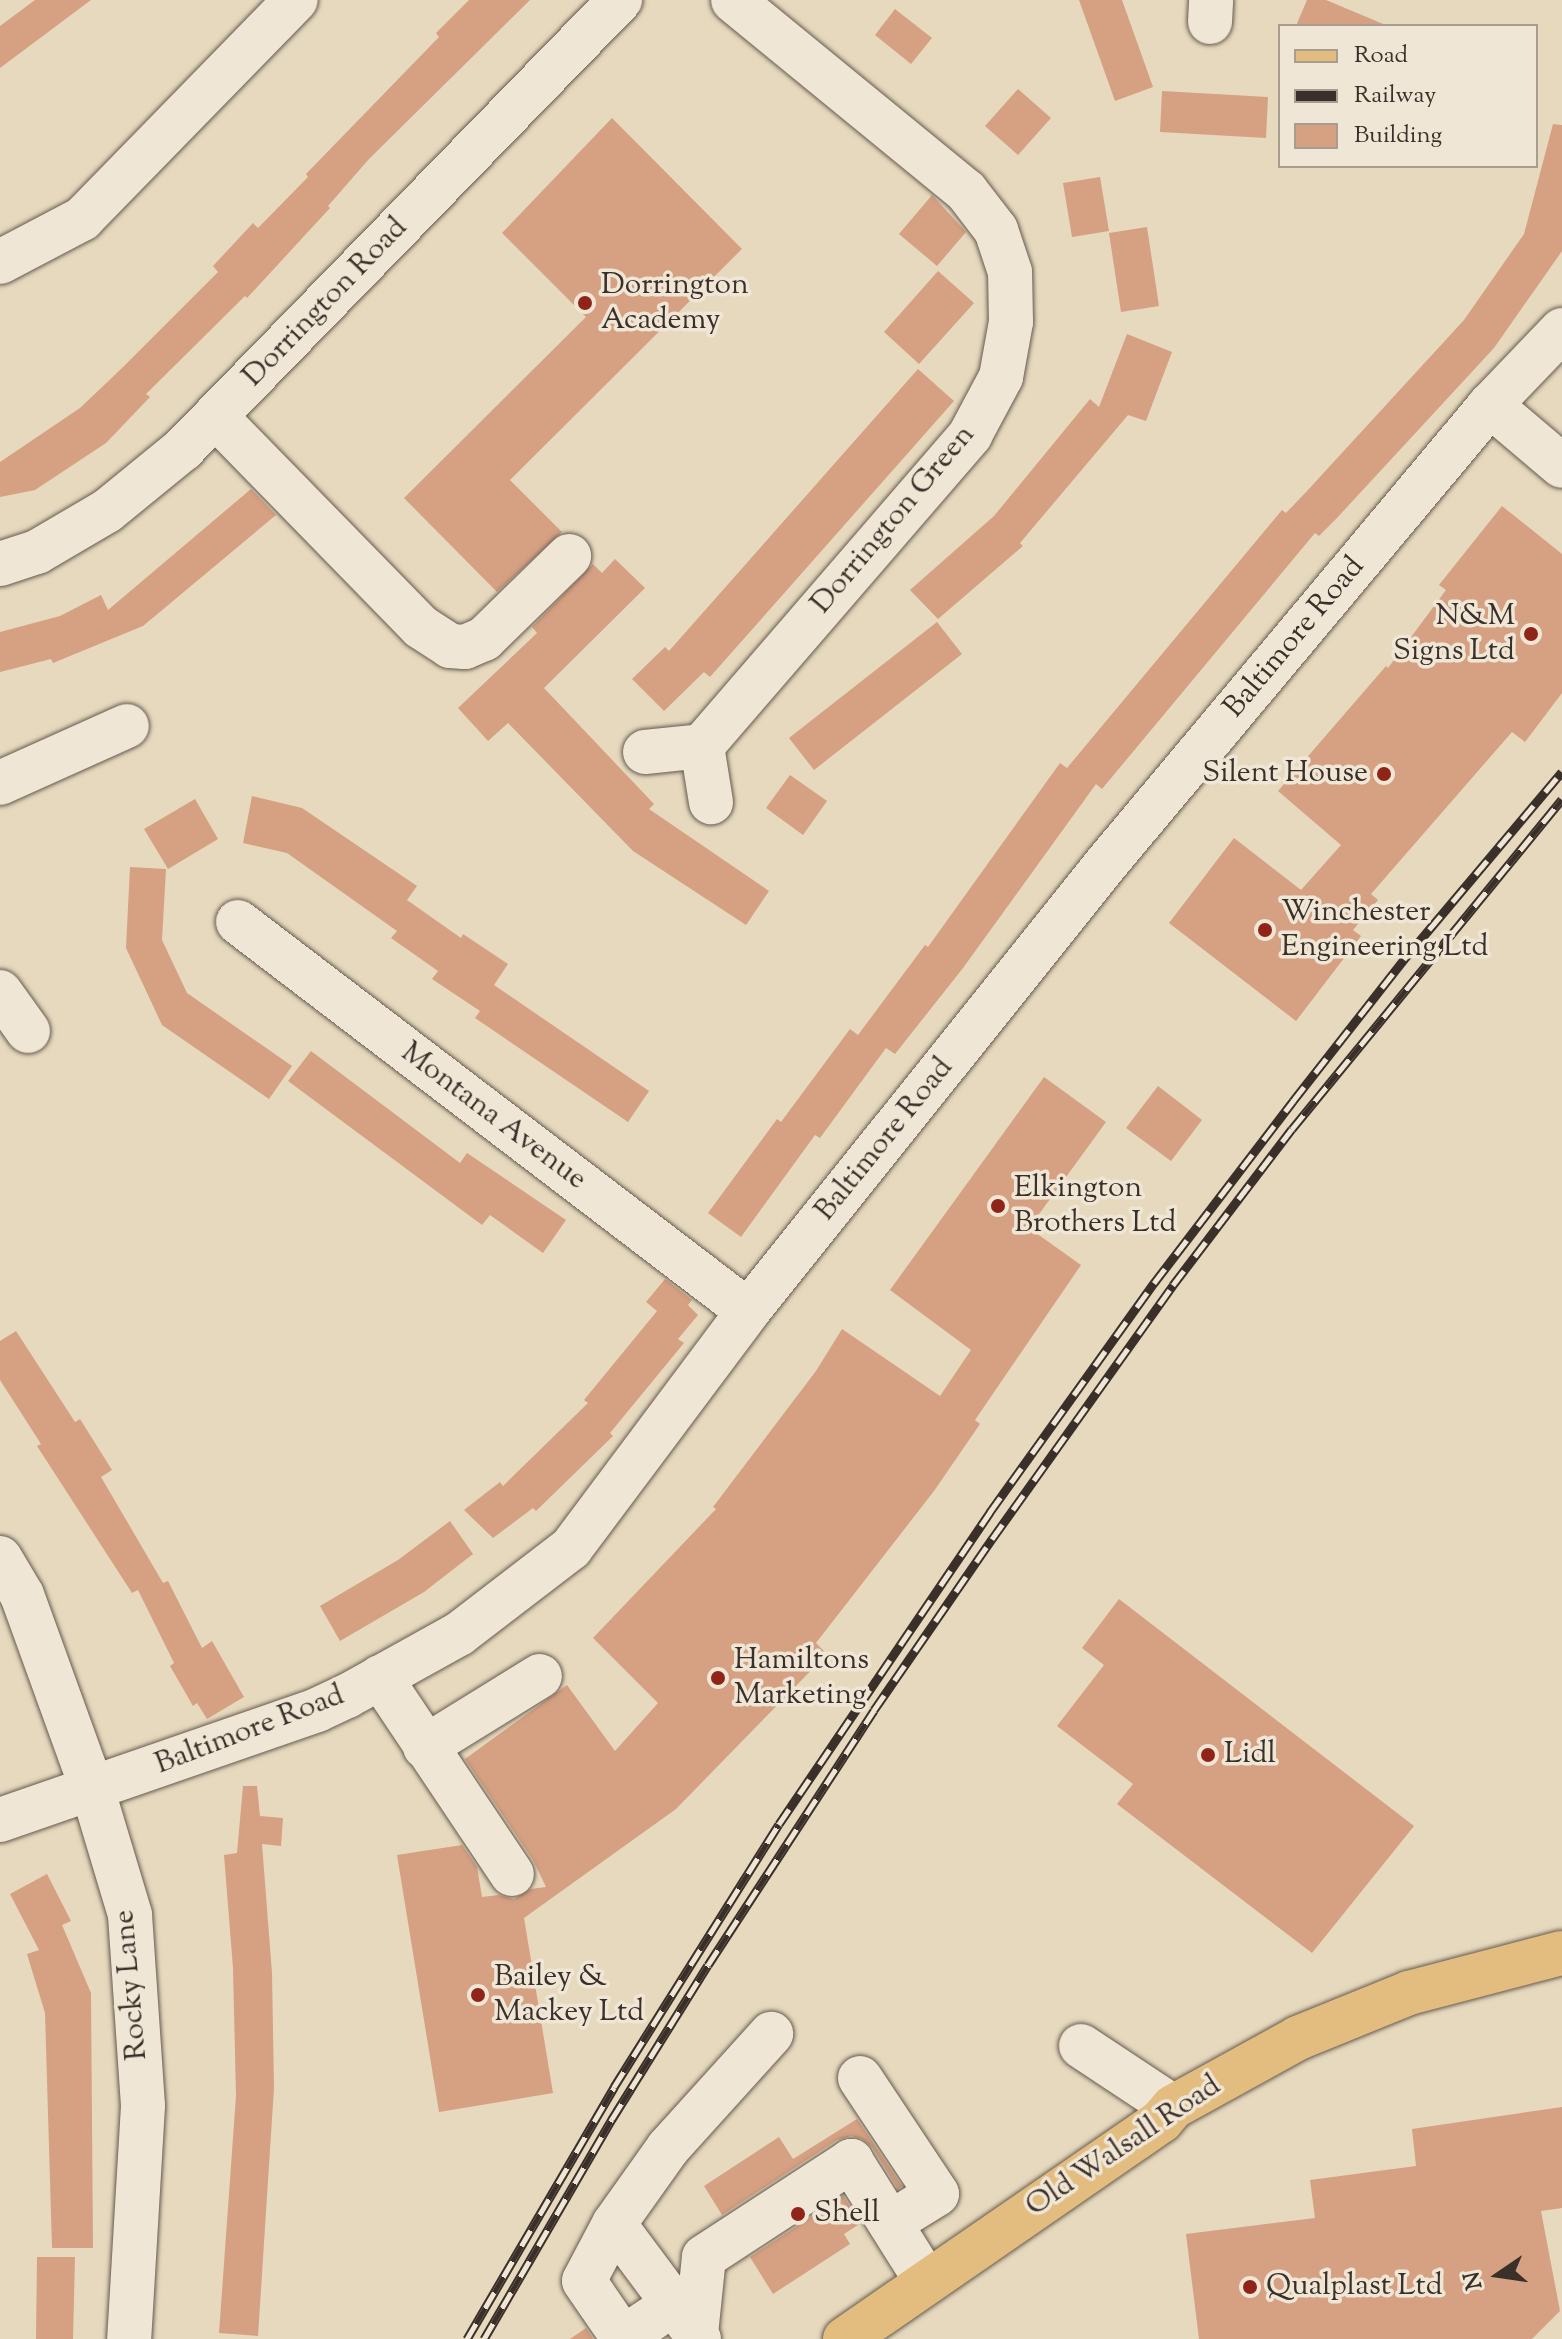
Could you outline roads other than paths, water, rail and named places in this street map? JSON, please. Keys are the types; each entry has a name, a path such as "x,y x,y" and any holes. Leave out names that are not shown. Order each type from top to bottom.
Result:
{"main road":[{"name":"Old Walsall Road","path":"845,2339 1161,2121 1173,2107 1298,2038 1381,2004 1453,1980 1562,1953"}],"street":[{"path":"0,262 82,219 296,0"},
{"name":"Dorrington Road","path":"0,564 37,552 107,511 183,449 620,0"},
{"name":"Dorrington Green","path":"702,746 970,435 1001,377 1011,322 1010,272 996,230 966,191 733,0"},
{"name":"Baltimore Road","path":"0,1820 317,1710 459,1634 571,1548 748,1311 1105,865 1490,405 1562,330"},
{"path":"1490,405 1562,466"},
{"path":"215,416 421,627 450,646 465,647 484,639 569,556"},
{"path":"0,783 127,726"},
{"path":"645,752 702,746 711,802"},
{"name":"Montana Avenue","path":"238,922 748,1311"},
{"path":"0,992 28,1031"},
{"name":"Rocky Lane","path":"0,1558 22,1595 92,1788 130,1915 143,2106 129,2339"},
{"path":"425,1747 540,1676"},
{"path":"380,1677 512,1874"},
{"path":"689,2326 623,2338 584,2281 614,2224 668,2148 771,2034"},
{"path":"1081,2046 1173,2107"},
{"path":"860,2078 937,2194 890,2223"},
{"path":"689,2326 704,2257 851,2161 927,2282"},
{"path":"614,2224 689,2326"}],"railway":[{"path":"467,2339 614,2087 779,1824 990,1512 1154,1283 1293,1101 1406,957 1562,772"},
{"path":"484,2339 612,2119 708,1965 874,1710 992,1539 1173,1285 1292,1129 1562,799"}],"place":[{"name":"Dorrington Academy","path":"585,303"},
{"name":"N&M Signs Ltd","path":"1531,634"},
{"name":"Silent House","path":"1384,774"},
{"name":"Winchester Engineering Ltd","path":"1265,930"},
{"name":"Elkington Brothers Ltd","path":"998,1206"},
{"name":"Hamiltons Marketing","path":"718,1678"},
{"name":"Lidl","path":"1208,1755"},
{"name":"Bailey & Mackey Ltd","path":"478,1995"},
{"name":"Shell","path":"798,2214"},
{"name":"Qualplast Ltd","path":"1250,2287"}]}
